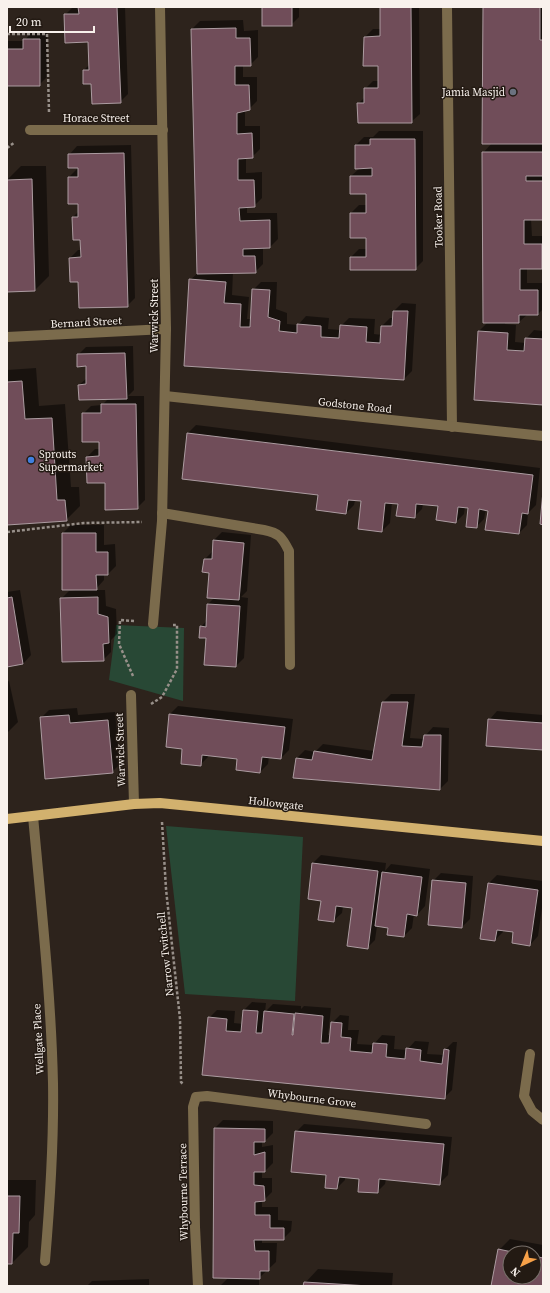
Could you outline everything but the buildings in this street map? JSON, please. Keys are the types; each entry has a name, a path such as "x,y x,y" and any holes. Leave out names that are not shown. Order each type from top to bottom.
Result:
{"main road":[{"name":"Hollowgate","path":"7,819 134,804 160,803 543,841"}],"street":[{"name":"Warwick Street","path":"153,624 162,517 166,329 160,7"},
{"name":"Tooker Road","path":"447,7 452,427"},
{"name":"Horace Street","path":"30,130 163,130"},
{"name":"Bernard Street","path":"7,337 166,329"},
{"name":"Godstone Road","path":"165,396 543,436"},
{"path":"162,517 264,530 276,533 284,540 289,551 290,665"},
{"name":"Warwick Street","path":"131,695 134,804"},
{"name":"Wellgate Place","path":"33,816 47,973 53,1082 52,1154 45,1261"},
{"path":"530,1054 524,1096 532,1111 543,1120"},
{"name":"Whybourne Grove","path":"196,1097 207,1096 426,1124"},
{"name":"Whybourne Terrace","path":"196,1097 193,1107 195,1227 198,1286"}],"path":[{"path":"7,34 47,34 50,130"},
{"path":"7,532 84,523 162,517"},
{"path":"131,695 135,679 119,644 120,620 177,625 177,669 162,697 131,715"},
{"name":"Narrow Twitchell","path":"160,803 166,889 180,1019 181,1082 196,1097"}],"green space":[{"path":"116,625 184,628 183,701 109,680"},
{"path":"166,826 303,837 295,1001 185,994"}],"place":[{"name":"Jamia Masjid","path":"513,92"},
{"name":"Sprouts Supermarket","path":"31,460"}]}
